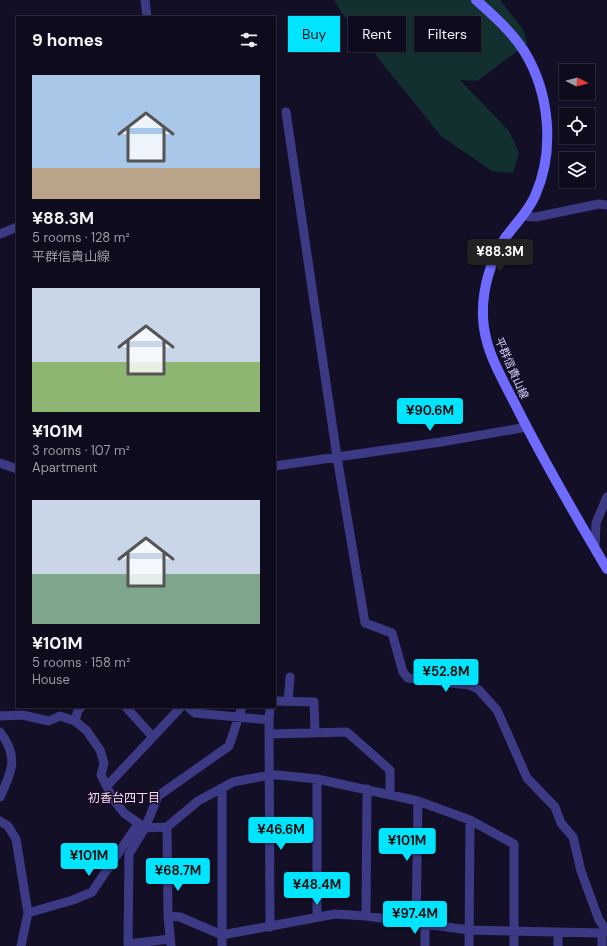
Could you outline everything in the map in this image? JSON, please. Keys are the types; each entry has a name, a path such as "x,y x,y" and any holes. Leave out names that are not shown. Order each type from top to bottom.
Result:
{"main road":[{"name":"平群信貴山線","path":"476,0 490,13 523,50 539,83 544,106 547,148 534,197 522,216 504,239 490,266 485,292 483,317 486,341 490,353 527,427 607,569"}],"street":[{"path":"145,0 147,16"},
{"path":"286,112 337,457 365,623 392,633 403,672 408,678 468,685 478,689 497,710 527,778 555,807 561,823 573,837 581,871 604,931 602,946"},
{"path":"522,216 536,217 599,204 607,205"},
{"path":"0,234 16,227"},
{"path":"276,466 441,442 527,427"},
{"path":"0,463 16,469"},
{"path":"595,548 596,522 607,497"},
{"path":"288,702 290,677"},
{"path":"276,701 314,702 315,732"},
{"path":"75,721 77,708"},
{"path":"127,708 152,736"},
{"path":"107,786 152,736 180,708"},
{"path":"189,708 195,713 238,719 269,720"},
{"path":"167,827 168,916 171,942 128,944 129,854 141,826 158,796 229,746 242,708"},
{"path":"270,708 270,927"},
{"path":"0,716 22,715 48,721 60,716 75,721 87,731 100,750 104,763 101,775 113,800 124,813 141,826 167,827 198,801 233,782 270,775 317,779 390,794 418,801 470,820 514,844 514,946"},
{"path":"0,732 13,756 12,772 0,797"},
{"path":"270,734 347,732 390,770 390,794"},
{"path":"317,779 317,917"},
{"path":"222,788 222,946"},
{"path":"366,916 367,789"},
{"path":"418,801 421,923 425,946"},
{"path":"0,820 8,826 16,839 28,913 20,946"},
{"path":"469,946 470,820"},
{"path":"28,913 73,900 92,892 141,826"},
{"path":"168,916 180,917 222,935 335,914 366,916 469,930 558,932 604,931"},
{"path":"558,932 558,946"}],"green space":[{"path":"334,0 500,0 524,31 527,44 477,81 460,80 509,131 519,153 513,173 492,171 441,136 373,52 406,52 406,16 348,16 348,21"}],"district":[{"name":"初香台四丁目","path":"124,798"}]}
